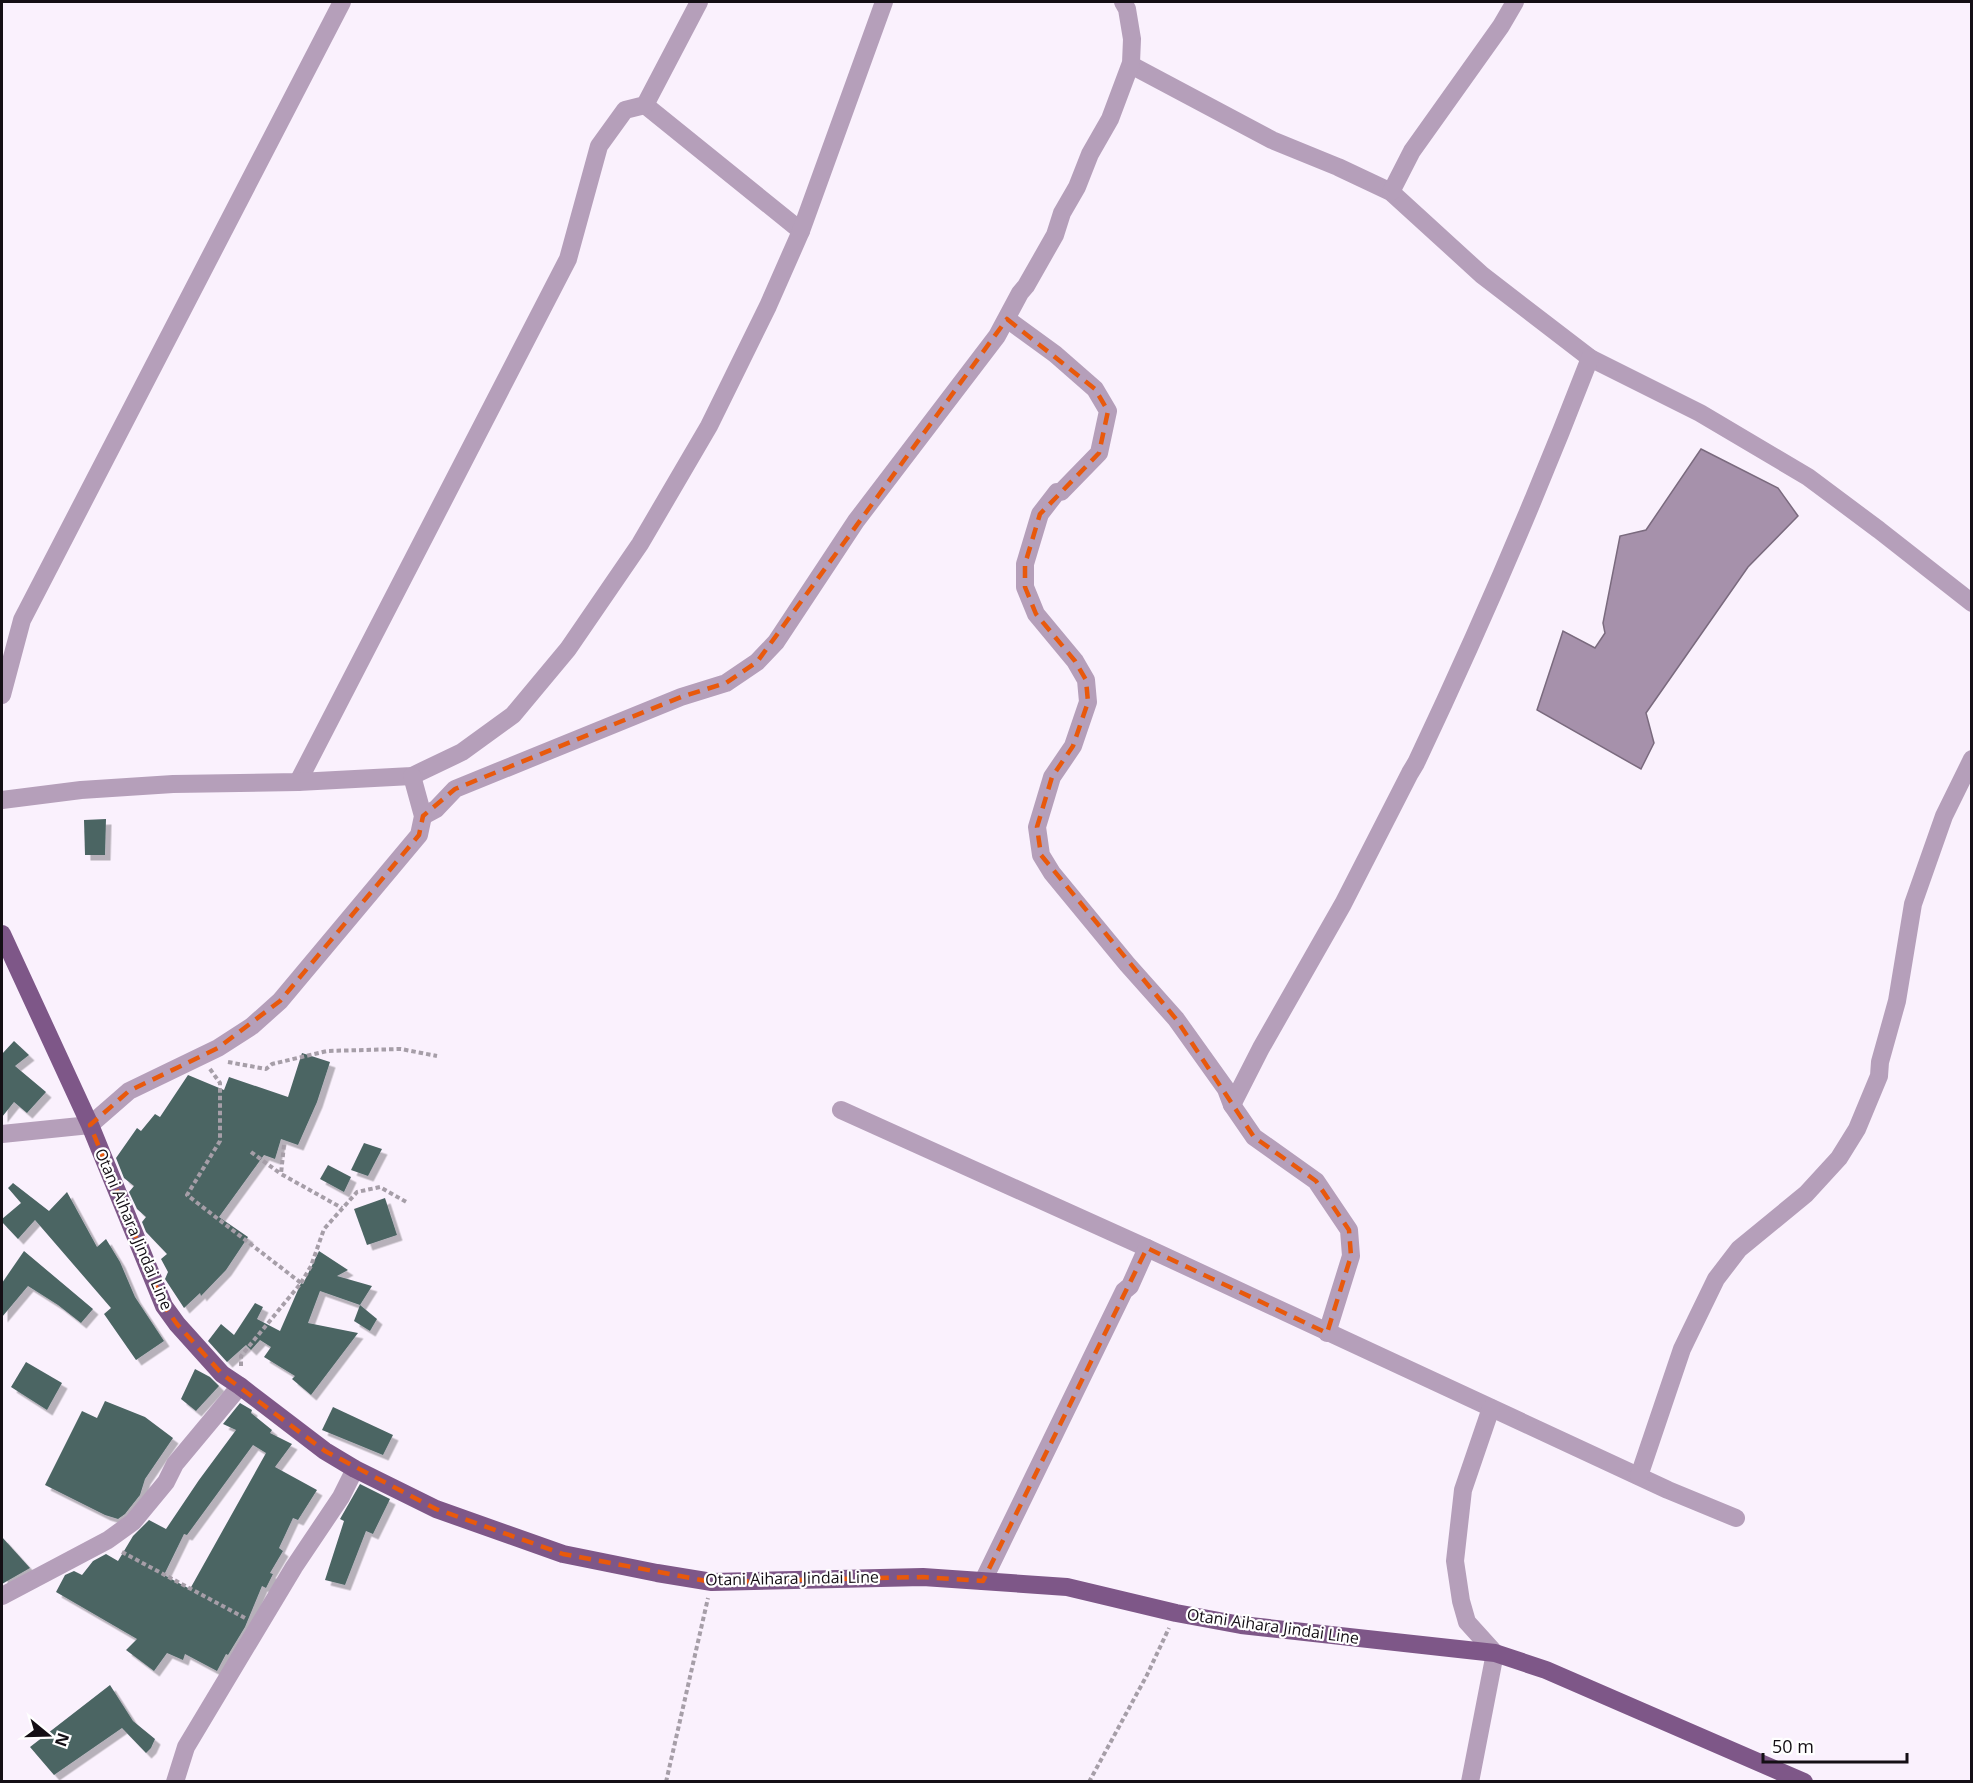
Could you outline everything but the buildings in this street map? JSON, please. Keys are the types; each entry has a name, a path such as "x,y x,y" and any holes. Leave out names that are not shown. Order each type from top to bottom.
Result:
{"main road":[{"name":"Otani Aihara Jindai Line","path":"2,934 90,1125 164,1306 177,1324 222,1374 325,1451 355,1469 436,1509 563,1554 712,1582 923,1577 1067,1587 1176,1613 1241,1625 1495,1653 1546,1670 1804,1782"}],"street":[{"path":"2,695 22,620 342,2"},
{"path":"298,782 568,259 599,146 625,110 645,105 699,2"},
{"path":"423,816 436,809 455,789 681,697 726,683 758,662 776,642 856,521 997,336 1055,235 1062,213 1077,187 1090,154 1110,119 1131,65 1132,39 1127,9 1123,2"},
{"path":"1390,192 1412,151 1501,26 1515,2"},
{"path":"2,800 81,790 173,784 298,782 412,776 462,752 513,715 568,649 640,544 709,426 768,306 801,231 880,3"},
{"path":"1131,65 1272,140 1338,167 1390,192 1482,275 1590,358 1700,413 1808,477 1971,603"},
{"path":"645,105 801,231"},
{"path":"1007,319 1055,354 1095,389 1108,411 1099,453 1061,492 1057,492 1040,514 1025,564 1025,587 1036,614 1075,661 1086,680 1088,702 1072,746 1052,777 1037,827 1041,855 1052,873 1176,1019 1226,1089 1232,1105 1254,1137 1316,1181 1349,1230 1351,1256 1327,1333"},
{"path":"1232,1105 1261,1048 1344,904 1416,763 1467,656 1590,358"},
{"path":"1639,1476 1683,1349 1716,1279 1739,1249 1806,1194 1839,1158 1857,1130 1879,1076 1880,1062 1899,992 1913,904 1944,816 1971,759"},
{"path":"2,1134 90,1125 129,1092 218,1048 252,1026 280,1001 419,835 423,816 412,776"},
{"path":"841,1110 1147,1248 1668,1490 1736,1518"},
{"path":"983,1581 1147,1248"},
{"path":"2,1596 103,1543 133,1522 166,1482 176,1464 240,1386"},
{"path":"1470,1782 1495,1653 1467,1622 1461,1601 1455,1561 1463,1490 1491,1408"},
{"path":"175,1782 186,1747 302,1555 341,1497 355,1469"}],"path":[{"path":"201,1057 266,1069 272,1064 327,1051 401,1049 437,1056"},
{"path":"220,1083 220,1141 188,1195 301,1283"},
{"path":"281,1174 284,1144"},
{"path":"251,1152 281,1174 342,1208"},
{"path":"240,1386 241,1356 301,1283 312,1266 324,1228 342,1208 357,1192 380,1187 408,1203"},
{"path":"103,1543 259,1625"},
{"path":"666,1782 712,1582"},
{"path":"1089,1782 1147,1674 1176,1613"}],"highlighted area":[{"path":"1007,319 1095,389 1108,411 1099,453 1040,514 1025,564 1025,587 1036,614 1075,661 1086,680 1088,702 1073,746 1052,777 1037,827 1041,855 1176,1019 1254,1137 1316,1181 1349,1230 1351,1256 1327,1333 1147,1248 983,1581 923,1577 712,1582 563,1554 436,1509 325,1451 222,1374 164,1306 90,1125 129,1091 218,1048 280,1001 419,835 423,816 455,789 681,697 726,683 757,662"}],"shaded area":[{"path":"1701,449 1778,488 1798,516 1748,567 1646,713 1654,743 1641,769 1537,710 1563,631 1595,648 1605,633 1603,623 1620,536 1646,530"}]}
